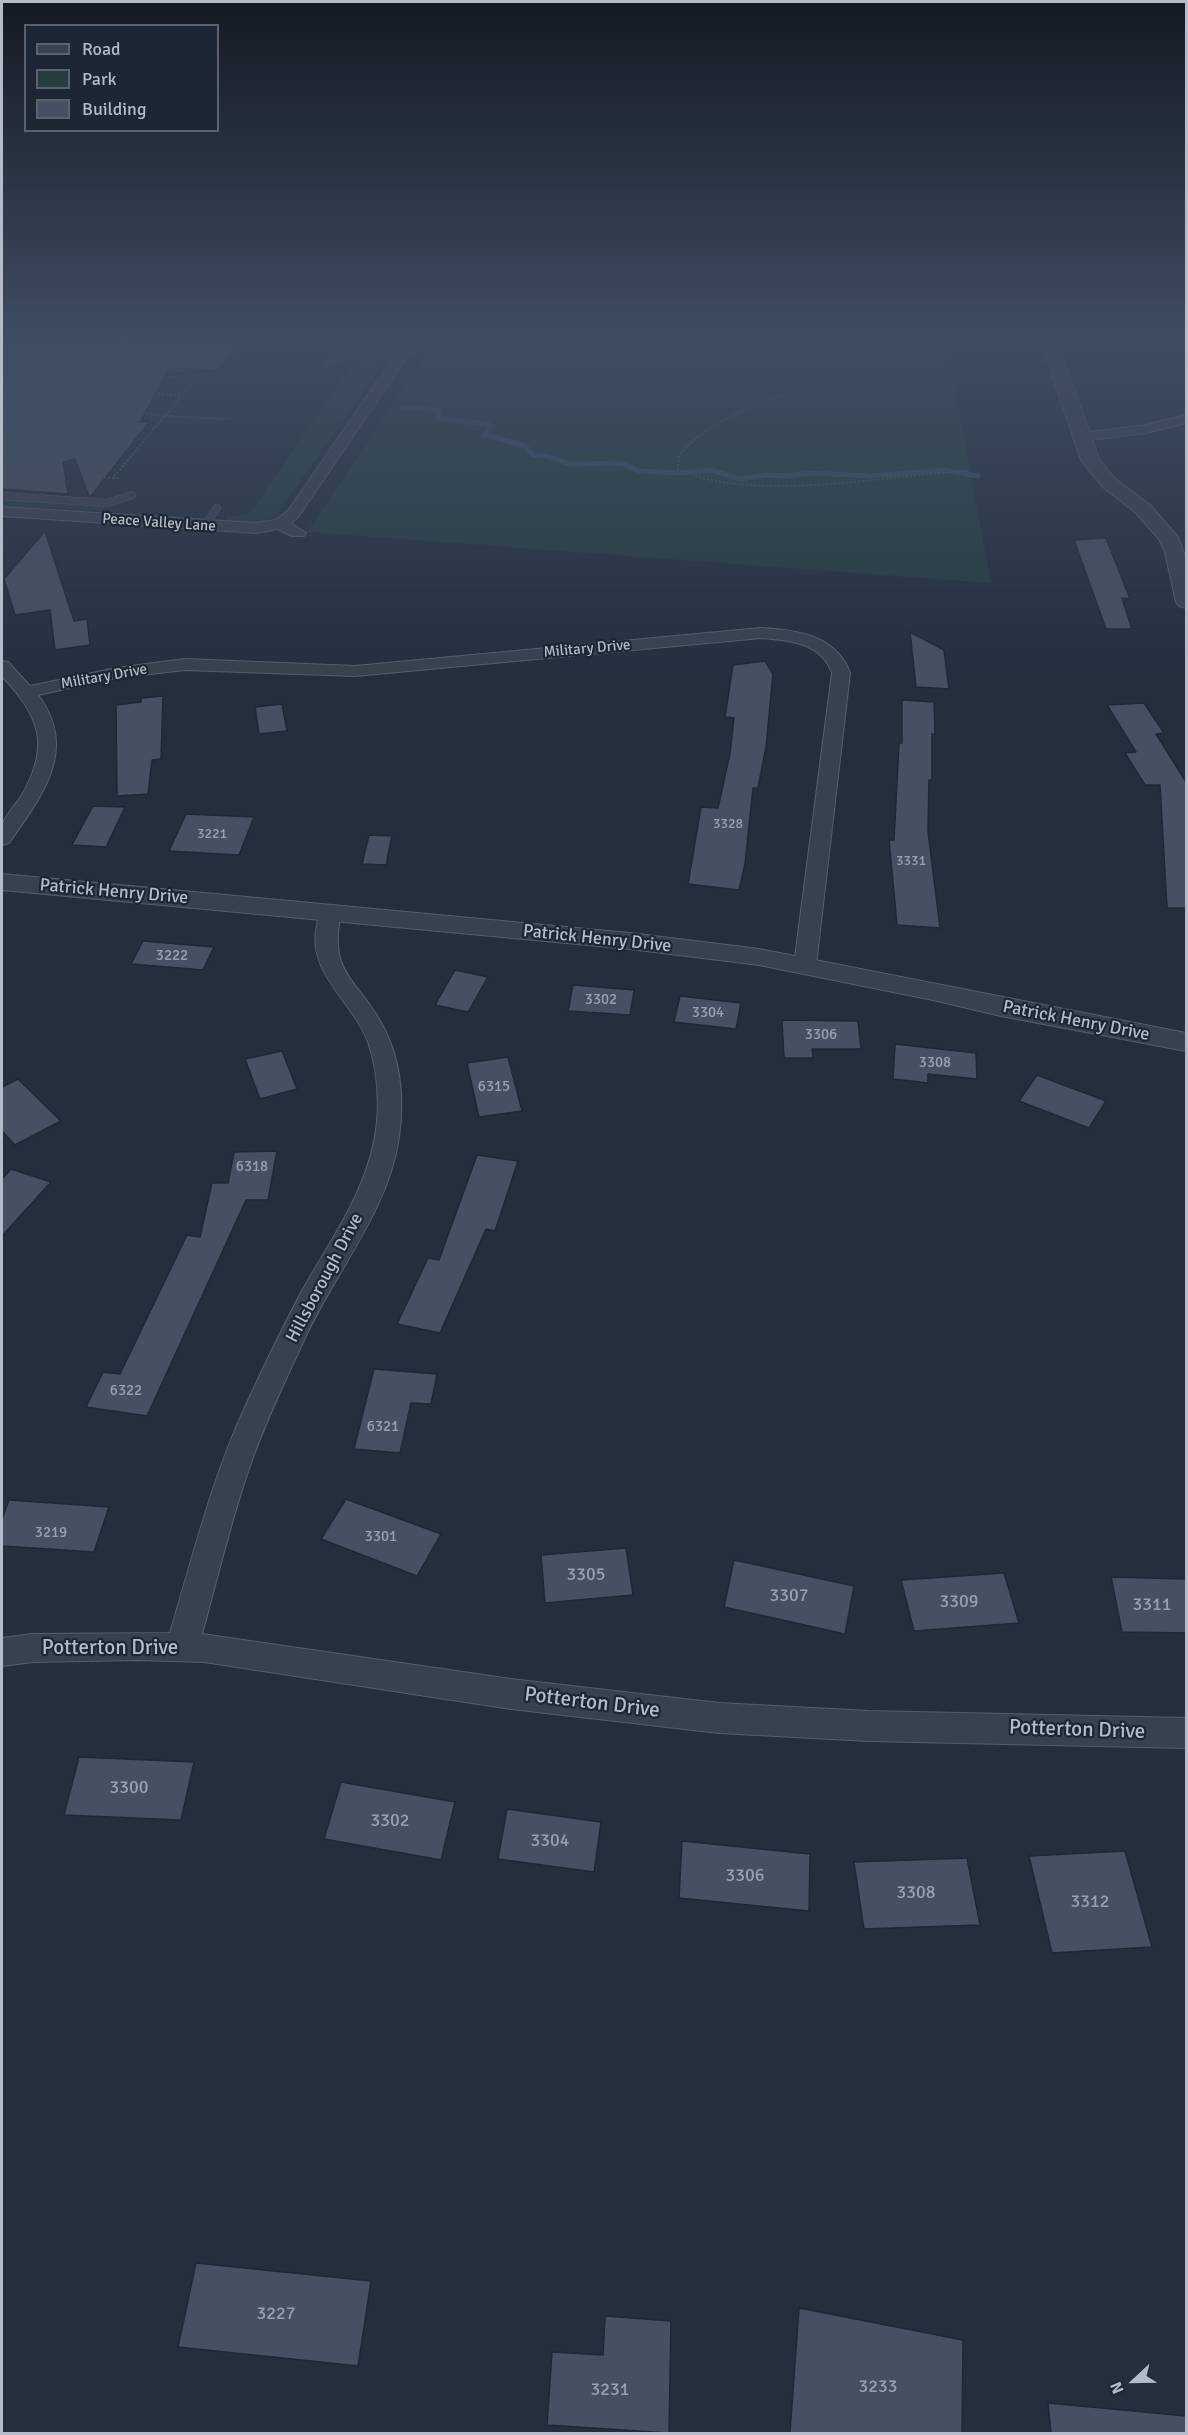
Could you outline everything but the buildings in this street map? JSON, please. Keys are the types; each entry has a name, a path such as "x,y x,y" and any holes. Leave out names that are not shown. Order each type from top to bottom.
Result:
{"street":[{"path":"298,533 280,524 293,514 336,452"},
{"path":"1089,452 1097,470 1143,509 1168,537 1175,552 1186,602"},
{"name":"Peace Valley Lane","path":"4,515 256,528 280,524"},
{"name":"Military Drive","path":"26,692 102,675 174,666 207,664 302,671 355,671 761,633 808,640 831,654 840,664 841,673 805,965"},
{"path":"2,666 26,692 44,719 48,741 46,762 35,790 2,839"},
{"name":"Patrick Henry Drive","path":"2,882 630,941 759,957 1000,1007 1186,1042"},
{"name":"Hillsborough Drive","path":"182,1647 227,1493 258,1409 310,1299 369,1195 384,1153 390,1112 383,1052 374,1030 354,996 331,970 324,951 324,932 330,913"},
{"name":"Potterton Drive","path":"2,1652 33,1648 182,1647 511,1694 719,1718 869,1726 1186,1733"}],"lane":[{"path":"2,496 108,503 132,495"},
{"path":"204,526 217,508"}],"path":[{"path":"113,478 135,452"},
{"path":"683,452 679,456 678,469 694,478 729,483 804,485 933,472 970,471"},
{"path":"88,476 123,478 106,500 108,503"}],"green space":[{"path":"292,452 321,452 278,513 263,522 228,522 226,518 246,515 253,509"},
{"path":"361,452 966,452 991,583 307,532"},
{"path":"2,499 106,507 102,511 2,506"}],"waterway":[{"path":"530,452 533,455 546,456 570,464 621,463 639,471 681,473 711,470 741,479 766,475 787,476 812,473 871,476 945,470 978,476"}]}
